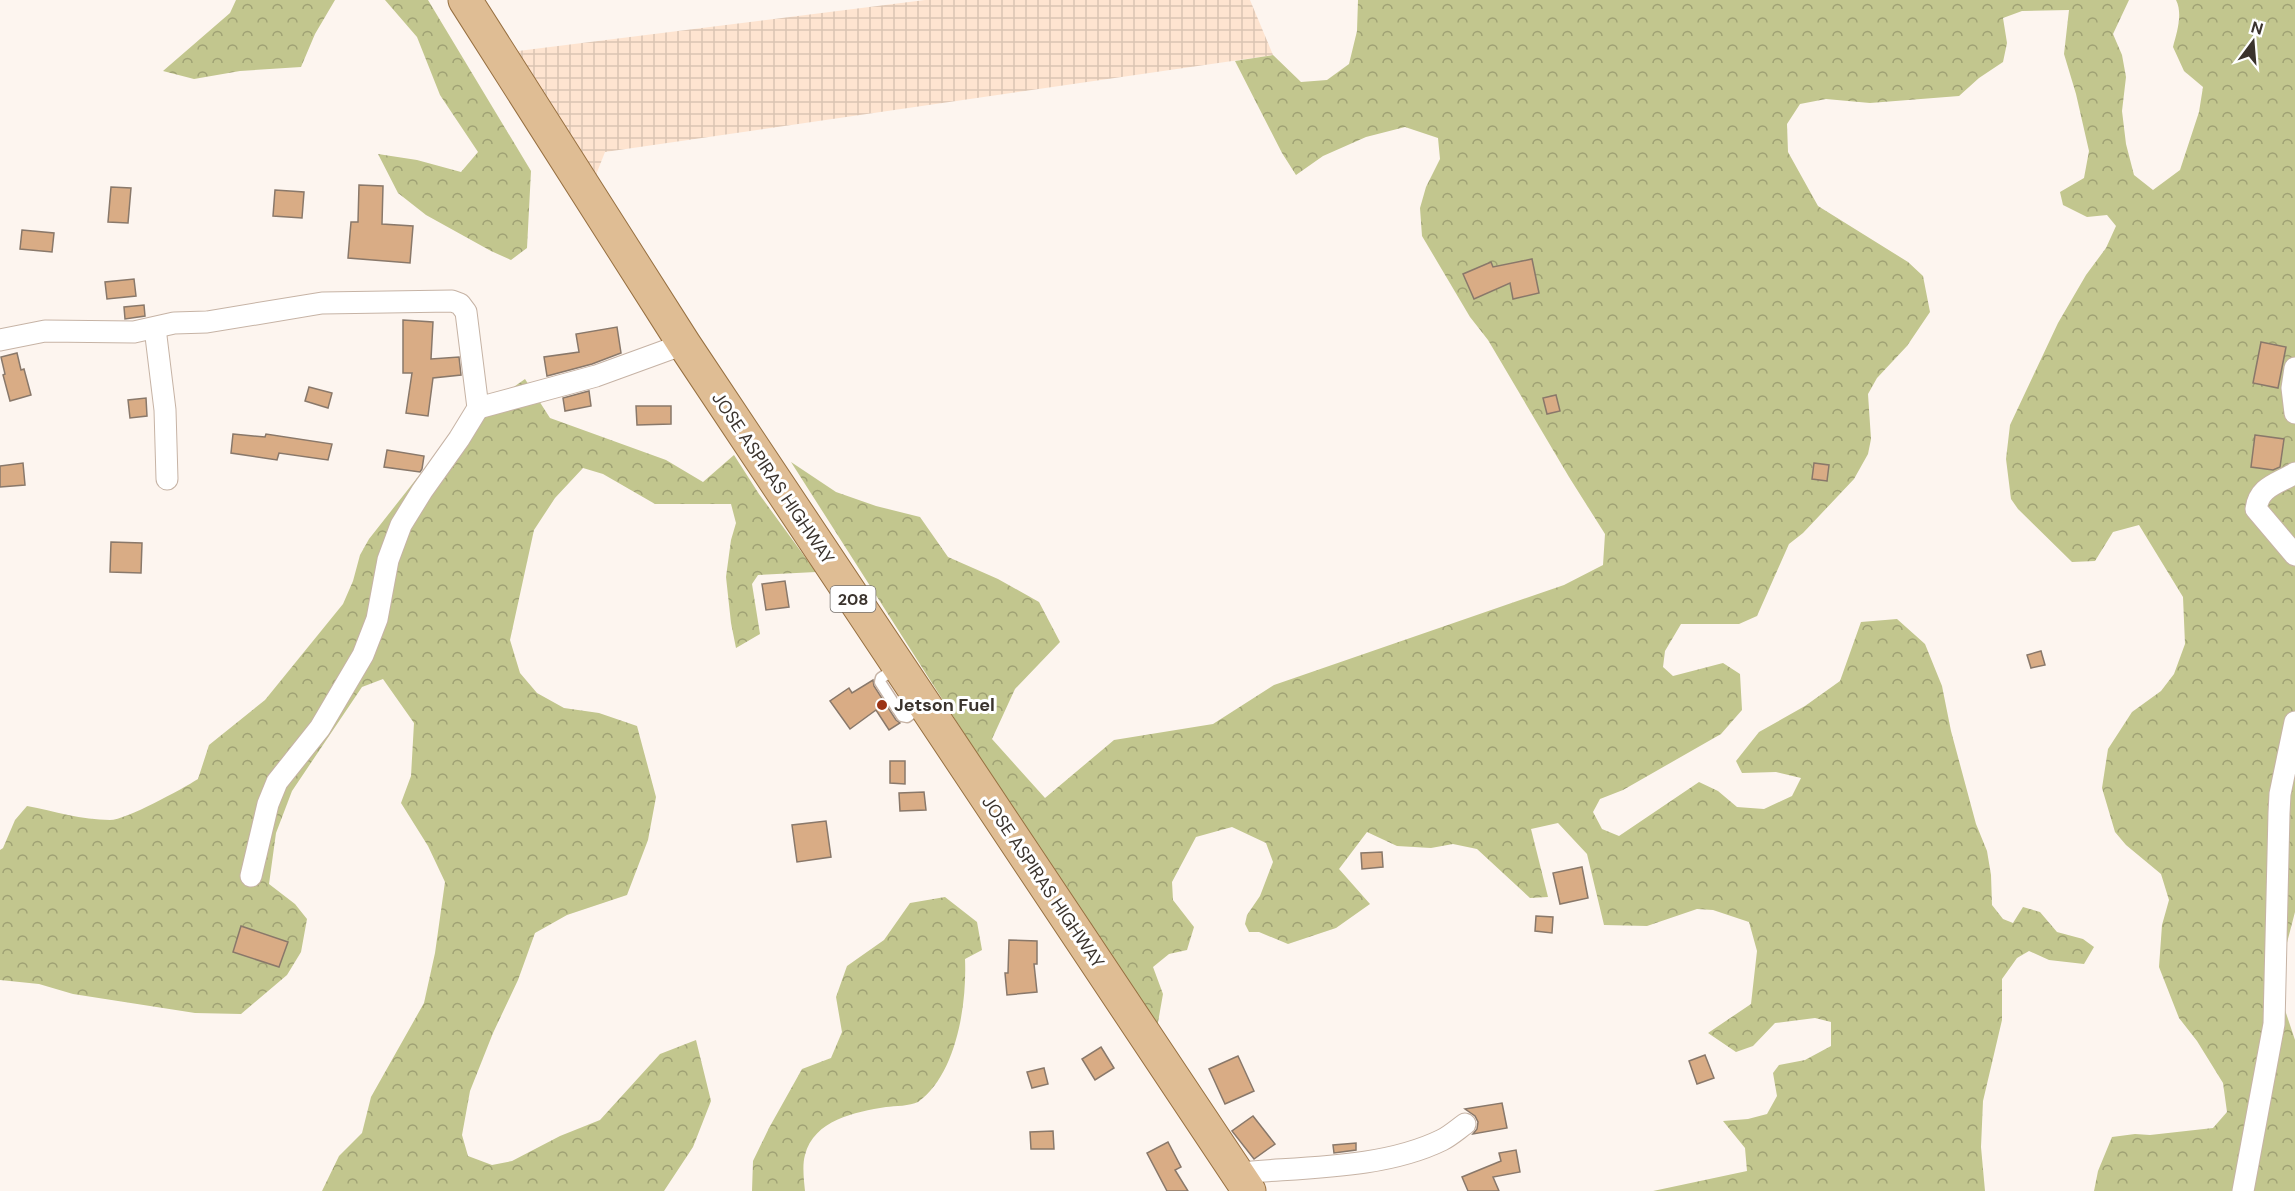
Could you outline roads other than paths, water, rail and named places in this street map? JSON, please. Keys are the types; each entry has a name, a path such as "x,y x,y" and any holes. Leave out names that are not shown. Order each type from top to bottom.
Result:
{"main road":[{"name":"JOSE ASPIRAS HIGHWAY","path":"465,0 684,344 1244,1182"}],"street":[{"path":"0,340 45,331 127,332 183,322 215,321 322,303 455,302 463,307 467,314 478,408 401,525 388,560 377,619 363,656 320,728 277,782 268,804 251,876"},
{"path":"155,328 165,410 167,479"},
{"path":"478,408 596,376 684,344"},
{"path":"2295,368 2292,388 2295,413"},
{"path":"2295,473 2268,487 2257,501 2256,509 2295,555"},
{"path":"2243,1191 2274,1024 2280,794 2295,722"},
{"path":"2280,794 2295,778"},
{"path":"1244,1182 1400,1156 1444,1140 1465,1124"}],"place":[{"name":"Jetson Fuel","path":"882,705"}]}
